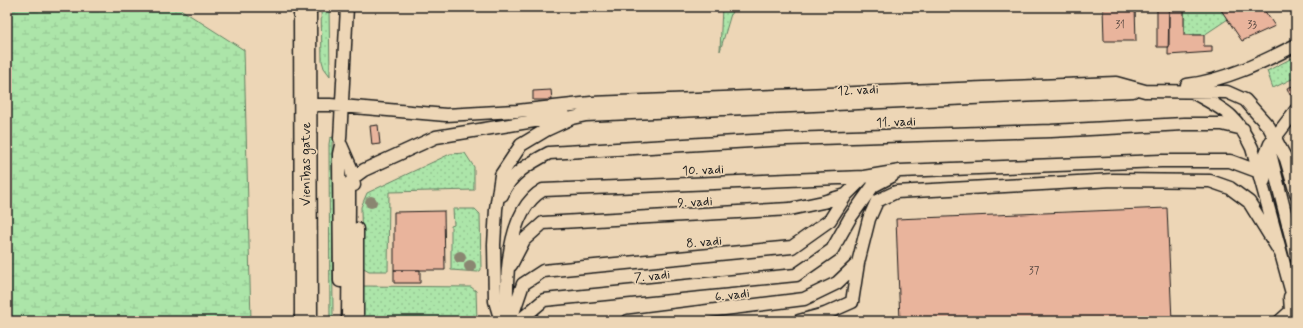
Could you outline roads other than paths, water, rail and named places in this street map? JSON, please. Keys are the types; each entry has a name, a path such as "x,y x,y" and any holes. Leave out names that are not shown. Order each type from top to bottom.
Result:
{"main road":[{"name":"Vienības gatve","path":"305,7 306,321"}],"lane":[{"path":"340,140 340,106 347,7"},
{"path":"1146,91 1210,82 1262,63 1296,45"},
{"path":"305,105 340,106 446,115 591,103 1116,83 1146,91 1227,92 1244,100 1269,127 1272,140 1270,153 1296,256"},
{"name":"12. vadi","path":"572,118 586,115 1146,91"},
{"path":"1192,92 1228,112 1243,129 1252,148 1290,291 1294,316 1280,321"},
{"path":"1264,190 1264,159 1272,140 1296,110"},
{"path":"348,321 349,184 353,178 364,170 436,137 566,116 572,118"},
{"path":"493,321 495,301 494,246 496,209 502,175 521,145 546,130 572,118"},
{"name":"11. vadi","path":"496,209 506,185 528,164 549,153 786,138 1043,131 1184,124 1222,124 1243,129"},
{"path":"1272,140 1286,159 1296,193"},
{"path":"340,321 339,154 341,145 351,168 357,199 357,321"},
{"name":"10. vadi","path":"509,270 510,246 519,216 533,196 543,190 864,177 900,171 1161,160 1230,161 1257,171"},
{"name":"7. vadi","path":"519,321 544,300 796,275 832,250 850,218 873,186 900,171"},
{"name":"8. vadi","path":"509,321 523,284 543,271 792,247 830,220 846,195 864,177"},
{"path":"799,321 825,314 852,302 858,263 869,219 877,201 896,192 1113,180 1210,181 1230,188 1249,202 1280,252"},
{"name":"9. vadi","path":"509,270 524,240 543,223 790,210 846,195"},
{"name":"6. vadi","path":"628,321 804,299 837,283 858,263"},
{"path":"509,270 509,321"},
{"path":"495,301 501,321"}]}
